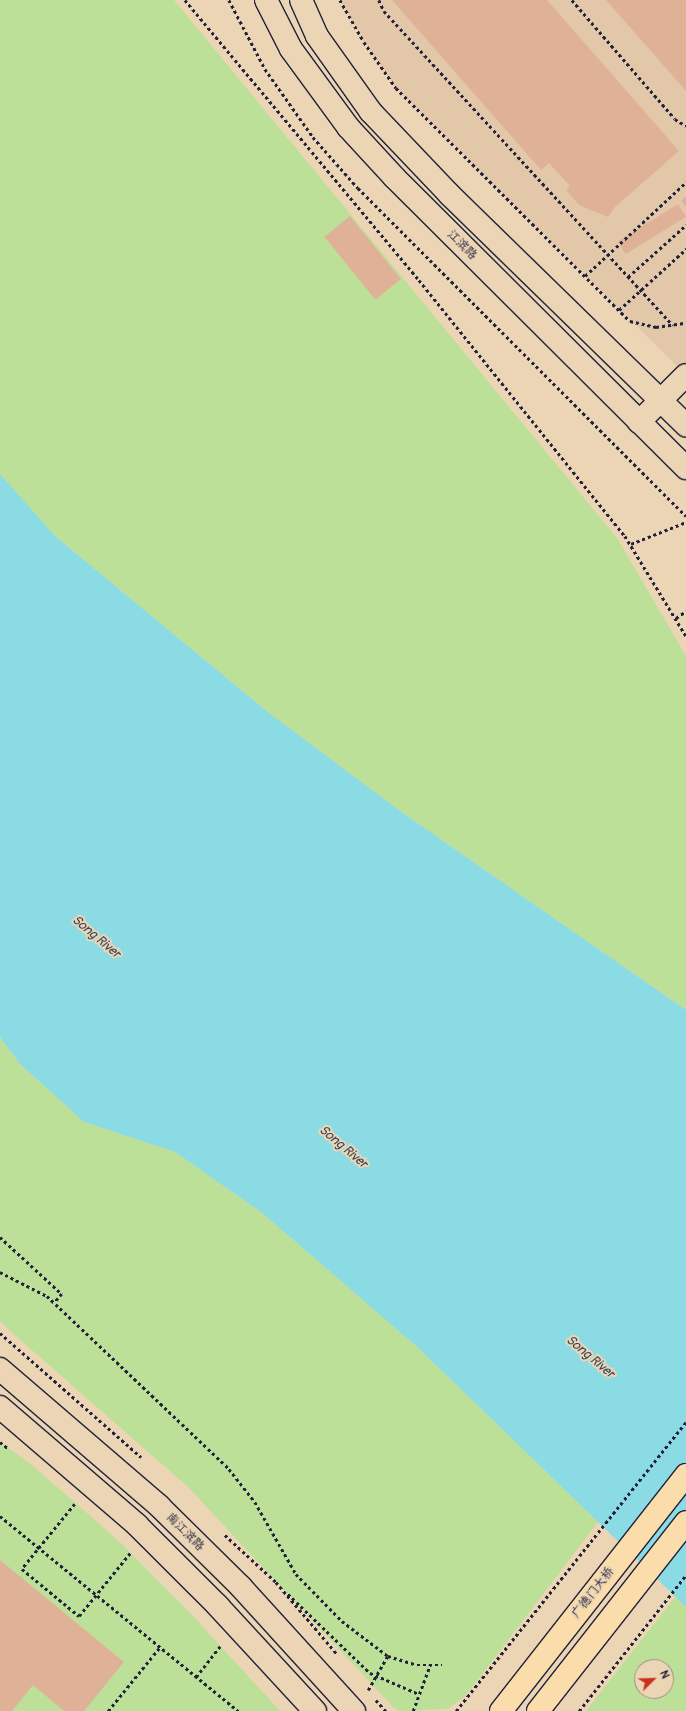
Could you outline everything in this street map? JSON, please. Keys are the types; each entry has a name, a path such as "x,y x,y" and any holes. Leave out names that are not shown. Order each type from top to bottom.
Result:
{"main road":[{"name":"江滨路","path":"266,0 291,49 348,127 395,178 686,468"},
{"path":"301,0 317,36 371,112 450,195 686,425"},
{"path":"639,422 686,375"},
{"name":"南江滨路","path":"0,1369 159,1506 240,1587 354,1711"},
{"path":"0,1407 137,1525 218,1606 315,1711"},
{"name":"广德门大桥","path":"501,1711 686,1475"},
{"path":"538,1711 686,1522"}],"path":[{"path":"185,0 419,280 631,544 686,636"},
{"path":"229,0 265,69 313,137 358,188 686,516"},
{"path":"340,0 364,42 396,88 618,310 630,321 656,327 686,323"},
{"path":"379,0 384,11 672,325"},
{"path":"572,0 675,119 686,126"},
{"path":"585,276 686,182"},
{"path":"628,277 686,226"},
{"path":"618,310 686,249"},
{"path":"631,544 686,522"},
{"path":"676,618 686,611"},
{"path":"0,1237 62,1294 54,1302"},
{"path":"0,1272 48,1296 229,1469 255,1502 296,1574 342,1621 388,1656 417,1666 442,1666"},
{"path":"456,1711 464,1704 686,1422"},
{"path":"0,1442 13,1452"},
{"path":"70,1498 80,1508"},
{"path":"75,1503 22,1569 79,1616 130,1553"},
{"path":"0,1516 238,1711"},
{"path":"125,1548 135,1558"},
{"path":"579,1711 686,1574"},
{"path":"276,1582 376,1677 420,1694"},
{"path":"214,1640 225,1652"},
{"path":"196,1677 220,1646"},
{"path":"108,1711 160,1647"},
{"path":"368,1690 388,1656"},
{"path":"413,1711 430,1665"}],"shaded area":[{"path":"340,0 686,0 686,375 396,88 364,42"}],"green space":[{"path":"0,0 174,0 617,538 686,656 686,1010 400,811 269,713 56,537 0,474"},
{"path":"0,1037 20,1064 84,1122 175,1152 261,1212 416,1346 598,1522 477,1681 464,1697 448,1709 400,1711 394,1708 188,1487 0,1322"},
{"path":"0,1442 32,1465 120,1542 193,1616 280,1711 0,1711"},
{"path":"675,1597 686,1607 686,1711 586,1711"}],"water":[{"name":"Song River","path":"0,474 56,537 269,713 400,811 686,1010 686,1607 416,1346 261,1212 175,1152 84,1122 20,1064 0,1037"}],"building":[{"path":"392,0 547,0 679,151 615,207 608,217 579,205 566,190 570,186 549,163 541,170"},
{"path":"606,0 686,0 686,91"},
{"path":"686,196 686,207 681,201"},
{"path":"678,204 686,217 626,254 618,242"},
{"path":"350,216 401,279 375,300 324,237"},
{"path":"0,1560 124,1662 84,1711 64,1711 33,1685 12,1711 0,1711"}]}
